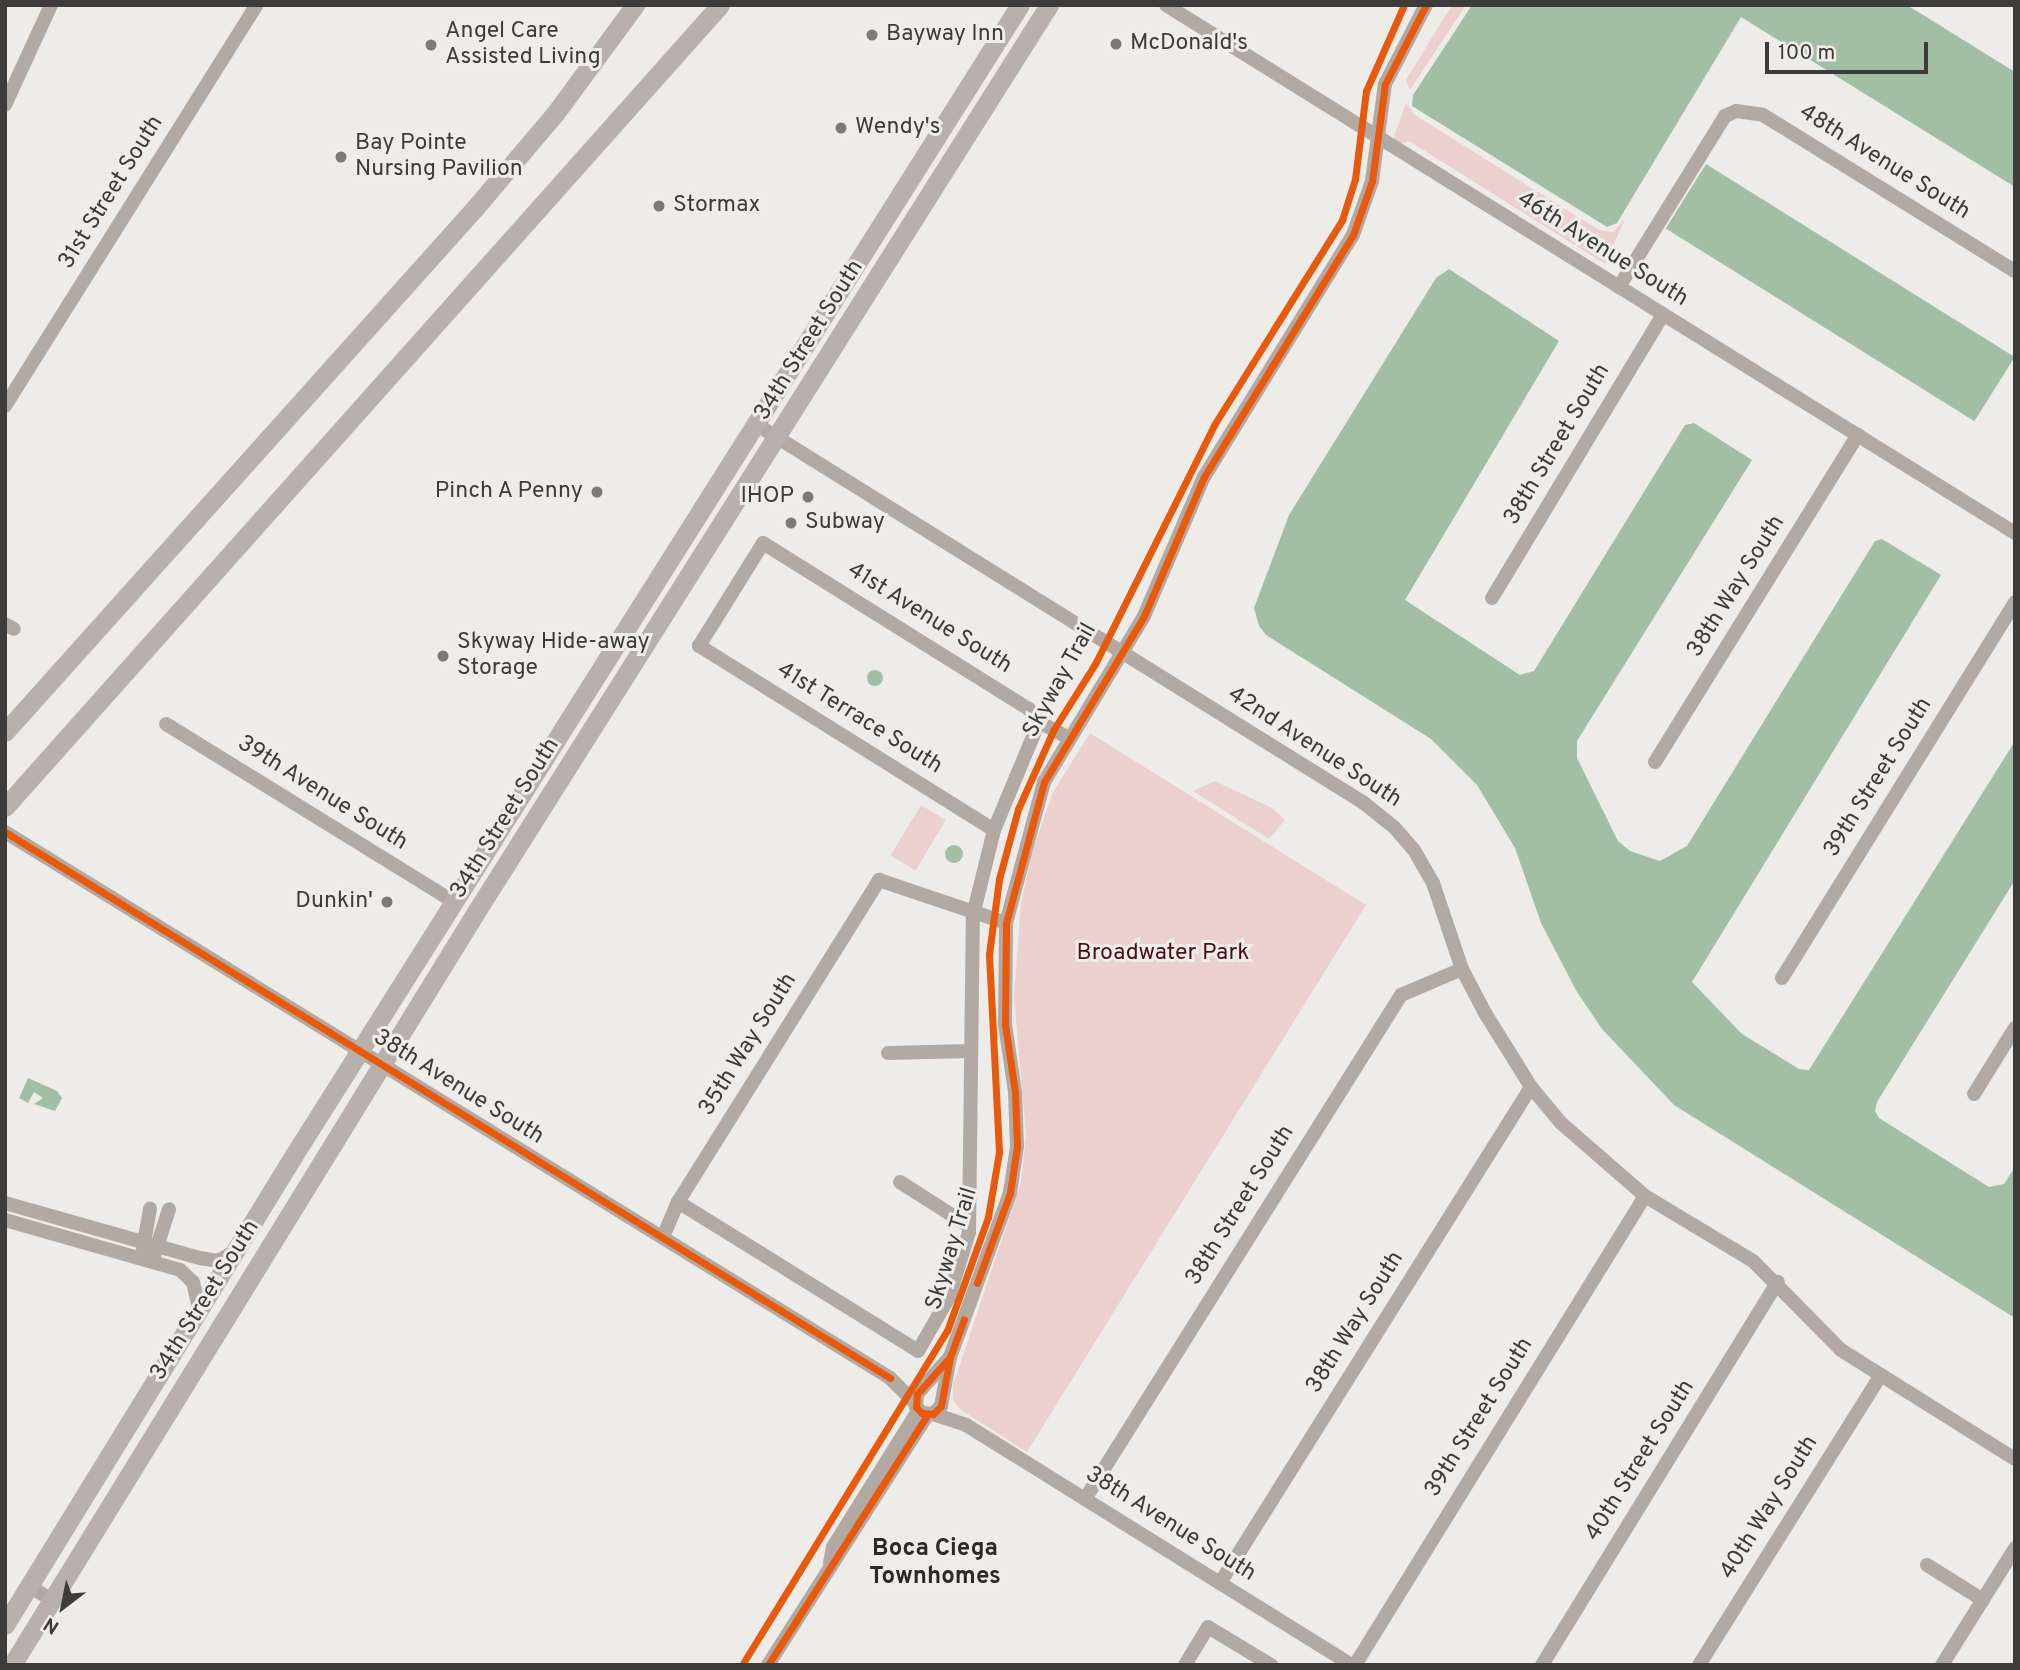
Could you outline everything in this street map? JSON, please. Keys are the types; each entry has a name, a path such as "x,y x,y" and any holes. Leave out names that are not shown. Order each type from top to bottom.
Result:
{"highway":[{"path":"5,732 475,208 554,115 635,5"},
{"path":"5,807 722,5"},
{"name":"34th Street South","path":"5,1625 294,1155 1020,5"},
{"name":"34th Street South","path":"12,1665 516,849 1049,5"},
{"path":"932,192 925,179 937,156 940,134"},
{"path":"905,235 915,190 911,180"},
{"path":"561,777 561,759 588,714 591,685"},
{"path":"516,849 522,820 542,788 541,765"},
{"path":"244,1288 244,1263 290,1184 294,1155"},
{"path":"176,1397 175,1377 221,1298 218,1278"}],"street":[{"path":"5,105 51,5"},
{"name":"31st Street South","path":"5,406 257,5"},
{"name":"46th Avenue South","path":"1166,5 2015,533"},
{"path":"768,1665 830,1564 842,1552 928,1402 950,1357 998,1233 1017,1146 1015,1092 1005,1024 1006,923 1044,782 1067,737 1122,651 1162,580 1204,477 1353,235 1364,211 1380,139 1385,84 1426,5"},
{"name":"48th Avenue South","path":"1619,286 1725,116 1736,111 1763,115 2015,271"},
{"name":"38th Street South","path":"1492,598 1663,315"},
{"name":"42nd Avenue South","path":"757,425 1364,803 1394,827 1414,850 1433,883 1462,969 1531,1087 1601,1162 1644,1196 1753,1261 1779,1282 1806,1318 1880,1376 2015,1459"},
{"name":"38th Way South","path":"1656,762 1858,436"},
{"name":"41st Terrace South","path":"763,543 699,646 994,830"},
{"name":"41st Avenue South","path":"763,543 1029,709 1039,722 1067,737"},
{"name":"39th Street South","path":"1782,978 2015,602"},
{"path":"678,1202 918,1351 949,1297 969,1226 973,915 994,830 1039,722"},
{"name":"39th Avenue South","path":"166,724 454,902"},
{"name":"38th Avenue South","path":"5,832 383,1063 1353,1665"},
{"name":"35th Way South","path":"663,1237 678,1202 879,880 973,915"},
{"path":"973,915 1006,923"},
{"name":"38th Street South","path":"1085,1499 1401,995 1462,969"},
{"path":"1974,1094 2015,1028"},
{"path":"888,1053 970,1051"},
{"name":"38th Way South","path":"1220,1583 1531,1087"},
{"path":"900,1182 969,1226"},
{"name":"39th Street South","path":"1353,1665 1644,1196"},
{"path":"5,1203 218,1261 236,1250"},
{"path":"148,1260 150,1209"},
{"path":"150,1243 169,1209"},
{"path":"5,1220 148,1260 187,1276 196,1289 199,1309"},
{"name":"40th Street South","path":"1542,1665 1779,1282"},
{"name":"40th Way South","path":"1699,1665 1880,1376"},
{"path":"1942,1665 2015,1548"},
{"path":"1927,1565 1983,1600"},
{"path":"29,1586 52,1600"},
{"path":"1185,1665 1208,1627 1271,1665"}],"green space":[{"path":"1452,5 1466,5 1410,90 1406,80"},
{"path":"1406,103 1415,115 1599,230 1613,232 1625,219 1605,264 1409,141 1401,144 1393,139"},
{"name":"Broadwater Park","path":"1090,733 1366,905 1027,1452 961,1410 953,1400 953,1385 1021,1182 1026,1135 1014,996 1021,904 1031,856 1053,792"},
{"path":"1215,781 1272,808 1285,820 1269,839 1193,791"},
{"path":"921,805 946,820 915,871 891,856"}],"shaded area":[{"path":"1472,5 1907,5 2015,72 2015,187 1741,17 1617,223 1607,227 1412,106 1413,95"},
{"path":"1706,164 2015,357 1974,421 1666,228"},
{"path":"1449,269 1559,341 1405,600 1520,675 1534,671 1685,425 1694,423 1752,460 1577,741 1577,758 1618,841 1630,851 1660,861 1687,846 1875,541 1882,539 1941,575 1692,982 1742,1034 1799,1069 1809,1070 2015,741 2015,880 1877,1102 1875,1111 1879,1118 1989,1187 2004,1184 2015,1167 2015,1318 1674,1105 1602,1029 1577,992 1541,923 1515,848 1477,785 1431,739 1266,635 1259,626 1254,608 1289,515 1436,278"},
{"path":"875,670 881,672 881,684 875,686 869,684 867,678 869,672"},
{"path":"954,845 960,848 963,854 960,860 954,863 948,860 945,854 948,848"},
{"path":"28,1078 57,1091 62,1098 55,1111 34,1104 43,1098 34,1092 28,1103 19,1098"}],"cycle path":[{"name":"Skyway Trail","path":"742,1665 947,1331 988,1217 999,1152 989,954 999,879 1018,809 1054,729 1095,664 1214,425 1342,220 1355,179 1366,91 1404,5"},
{"path":"977,1283 1010,1193 1017,1146 1015,1092 1005,1024 1006,923 1044,782 1144,616 1204,477 1353,235 1372,181 1385,84 1426,5"},
{"path":"5,832 890,1378"},
{"path":"950,1357 917,1394 916,1407 922,1413 933,1414 941,1406 950,1357 964,1319"},
{"path":"768,1665 928,1414"}],"place":[{"name":"Bayway Inn","path":"872,35"},
{"name":"McDonald's","path":"1116,44"},
{"name":"Angel Care Assisted Living","path":"431,45"},
{"name":"Wendy's","path":"841,128"},
{"name":"Bay Pointe Nursing Pavilion","path":"341,157"},
{"name":"Stormax","path":"659,206"},
{"name":"Pinch A Penny","path":"597,492"},
{"name":"IHOP","path":"808,497"},
{"name":"Subway","path":"791,523"},
{"name":"Skyway Hide-away Storage","path":"443,656"},
{"name":"Dunkin'","path":"387,902"}],"district":[{"name":"Boca Ciega Townhomes","path":"935,1564"}]}
